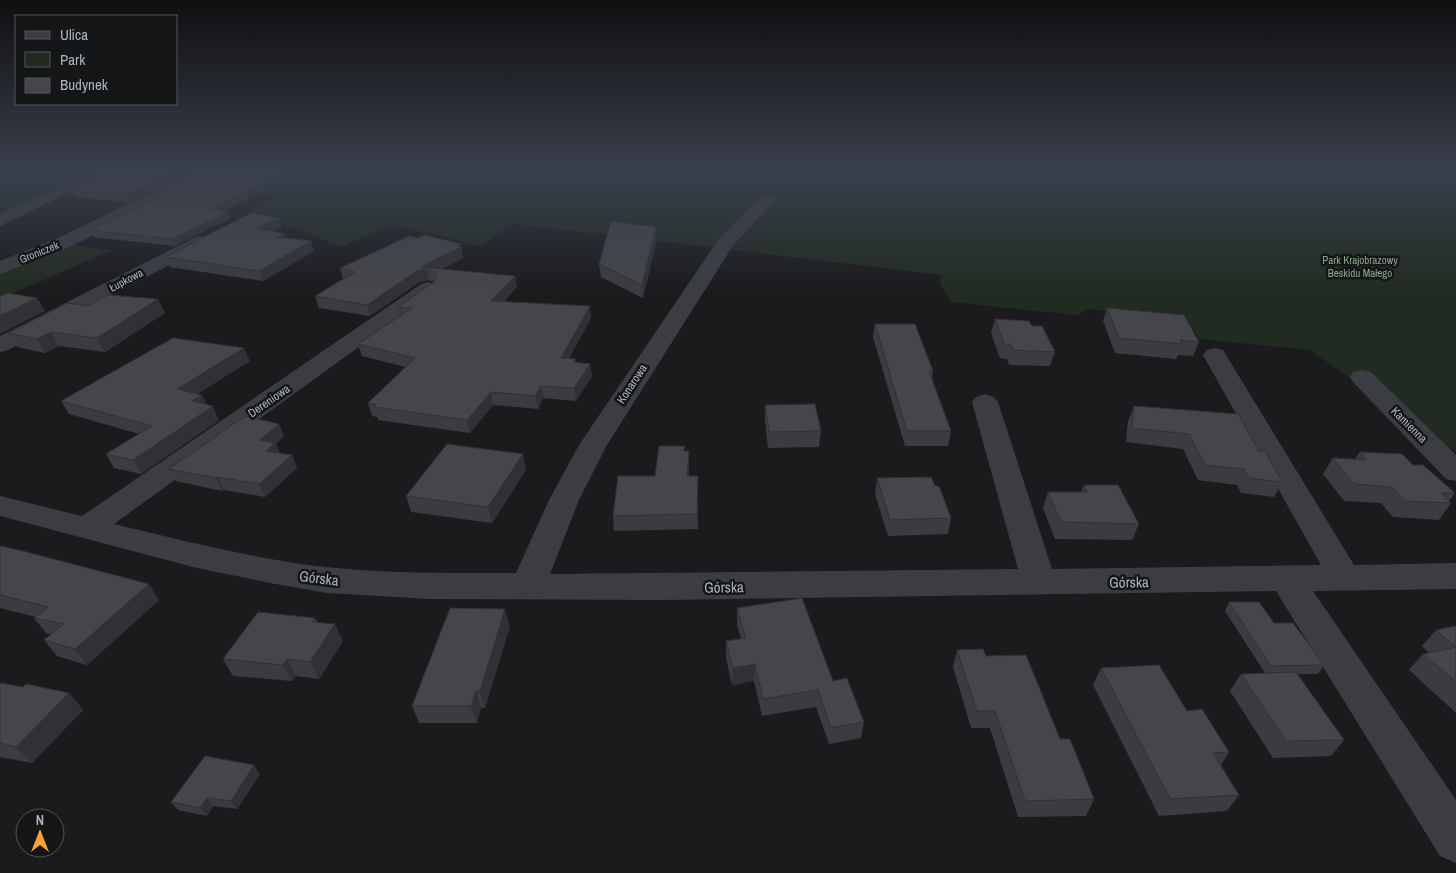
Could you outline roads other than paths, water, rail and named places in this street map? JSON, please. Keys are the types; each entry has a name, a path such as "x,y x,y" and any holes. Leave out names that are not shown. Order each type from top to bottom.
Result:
{"street":[{"path":"0,221 24,210"},
{"name":"Groniczek","path":"0,268 67,241 130,210"},
{"name":"Konarowa","path":"527,587 564,500 593,445 639,372 727,241 758,210"},
{"name":"Łupkowa","path":"0,345 216,234"},
{"name":"Dereniowa","path":"85,529 428,288"},
{"path":"1215,354 1345,578"},
{"name":"Kamienna","path":"1362,377 1456,472"},
{"path":"985,402 1039,583"},
{"name":"Górska","path":"0,506 196,556 327,580 429,586 1039,583 1456,576"},
{"path":"1287,580 1456,840"}],"park label":[{"name":"Park Krajobrazowy Beskidu Małego","path":"1360,266"}]}
